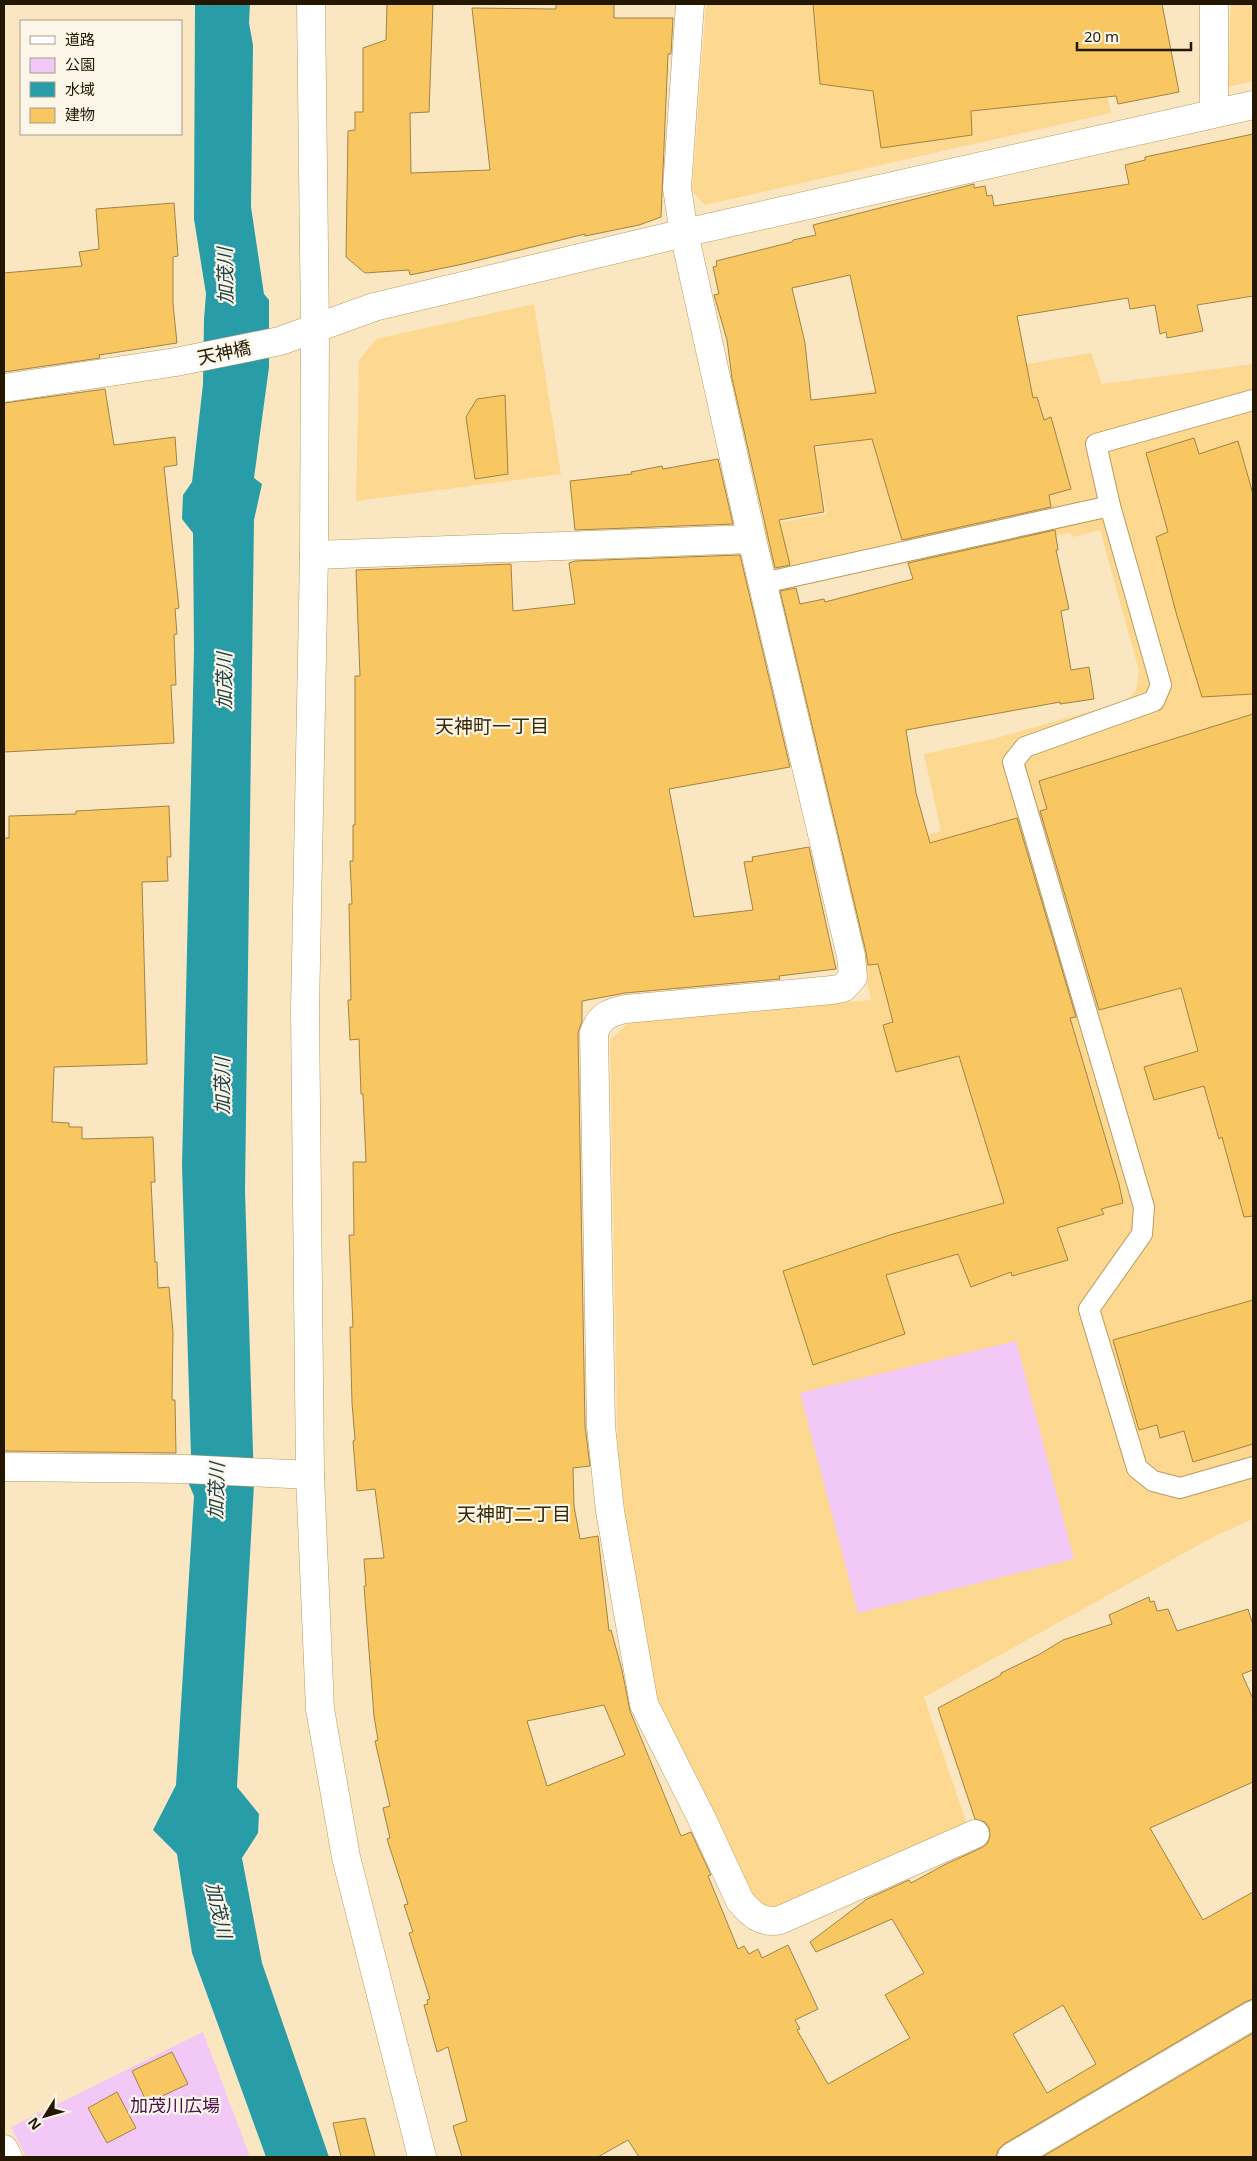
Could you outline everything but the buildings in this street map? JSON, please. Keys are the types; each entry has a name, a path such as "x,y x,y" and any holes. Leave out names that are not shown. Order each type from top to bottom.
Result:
{"street":[{"path":"311,4 315,330 314,555 305,1011 310,1474 320,1709 346,1857 422,2157"},
{"path":"690,4 677,188 684,233 752,539 851,956 853,977 843,988 832,990 626,1009 609,1014 597,1023 594,1033 601,1426 610,1511 644,1704 701,1817 740,1901 750,1912 770,1922 780,1920 975,1834"},
{"path":"1214,4 1214,113"},
{"name":"天神橋","path":"4,388 176,362 272,342 315,330 374,308 684,233 1253,105"},
{"path":"314,555 752,539"},
{"path":"4,1467 185,1469 310,1474"},
{"path":"1012,2157 1253,2016"},
{"path":"4,2149 8,2157"}],"lane":[{"path":"1253,400 1096,444 1110,506 1161,685 1154,700 1025,747 1013,762 1144,1207 1142,1234 1089,1309 1137,1468 1153,1481 1180,1488 1253,1467"},
{"path":"763,583 1110,506"}],"shaded area":[{"path":"706,4 1088,4 1111,113 705,205 692,191"},
{"path":"1231,4 1253,4 1253,81 1228,87"},
{"path":"534,304 561,474 356,501 359,360 376,339"},
{"path":"1091,353 1102,384 1253,364 1253,1519 1215,1536 924,1697 967,1825 775,1909 749,1898 712,1807 655,1694 618,1468 610,1040 632,1020 871,1000 840,861 941,831 924,754 993,739 1119,703 1129,698 1136,690 1139,671 1100,530 1073,537 1070,533 775,588 761,526 827,514 814,448 841,444 835,397"}],"green space":[{"path":"1016,1341 1074,1559 858,1613 800,1393"},
{"name":"加茂川広場","path":"203,2032 250,2157 26,2157 11,2127"}],"water":[{"name":"加茂川","path":"195,4 250,4 249,23 253,45 251,207 264,294 269,300 269,367 254,478 262,484 254,520 245,1191 254,1484 237,1787 259,1814 258,1833 242,1858 262,1963 329,2157 266,2157 192,1953 177,1854 153,1830 176,1785 194,1496 188,1482 191,1456 182,1166 194,650 193,533 182,519 183,495 192,482 203,384 206,294 194,219"}],"district":[{"name":"天神町一丁目","path":"492,726"},
{"name":"天神町二丁目","path":"514,1514"}]}
